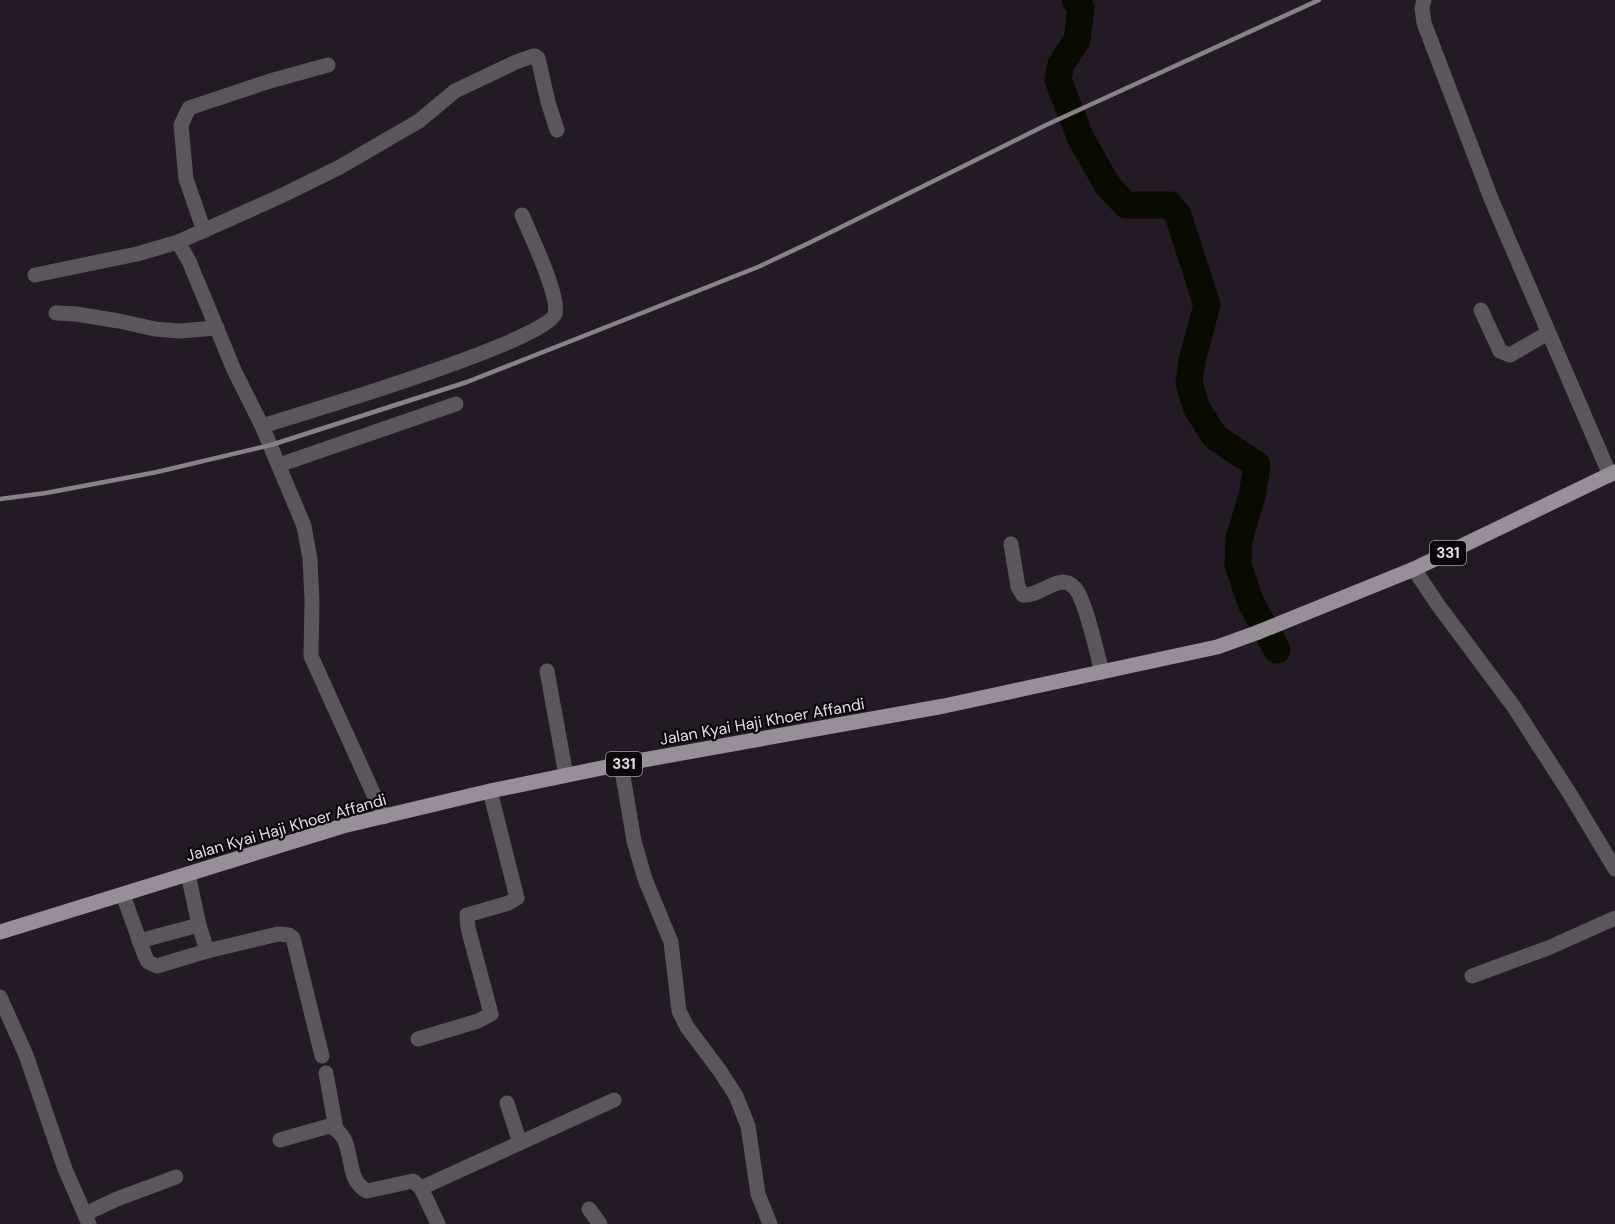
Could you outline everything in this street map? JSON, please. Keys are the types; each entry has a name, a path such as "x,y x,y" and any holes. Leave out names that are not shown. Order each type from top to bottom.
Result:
{"main road":[{"name":"331","path":"1414,569 1612,473"},
{"name":"Jalan Kyai Haji Khoer Affandi","path":"0,932 333,829 490,790 944,706 1217,647 1414,569"}],"street":[{"path":"1424,0 1422,8 1424,23 1492,201 1548,333 1612,473"},
{"path":"35,275 137,254 178,242 204,231 338,168 418,121 455,91 533,56 538,58 557,130"},
{"path":"204,231 186,179 181,125 189,108 270,81 328,65"},
{"path":"262,426 443,369 482,354 547,323 553,318 555,312 554,293 522,215"},
{"path":"178,242 189,261 234,370 262,426 301,517 310,559 311,656 384,817"},
{"path":"1481,310 1500,351 1504,354 1509,355 1548,333"},
{"path":"56,313 76,314 155,329 179,331 217,328"},
{"path":"279,465 456,404"},
{"path":"1011,544 1018,587 1023,595 1032,594 1061,582 1075,588 1083,605 1102,672"},
{"path":"1414,569 1438,605 1514,706 1615,869"},
{"path":"547,671 566,775"},
{"path":"621,764 634,841 650,895 671,942 680,1011 687,1027 736,1096 748,1126 758,1194 770,1224"},
{"path":"418,1039 478,1021 491,1014 468,928 467,915 509,903 517,898 490,790"},
{"path":"188,874 207,951"},
{"path":"123,895 148,962 157,966 278,934 289,935 293,938 322,1056"},
{"path":"1472,976 1548,948 1615,918"},
{"path":"139,941 199,925"},
{"path":"0,997 26,1055 66,1169 87,1219 117,1199 176,1177"},
{"path":"326,1073 336,1129"},
{"path":"421,1188 614,1100"},
{"path":"507,1102 520,1143"},
{"path":"280,1140 329,1126 336,1129 344,1138 356,1182 363,1190 413,1181 421,1188 438,1224"},
{"path":"590,1209 600,1224"}],"waterway":[{"path":"1075,0 1081,8 1077,40 1061,64 1058,80 1081,139 1108,186 1126,205 1170,205 1178,215 1207,305 1192,360 1189,382 1196,407 1215,437 1257,465 1252,496 1239,539 1238,565 1251,603 1277,650"}],"railway":[{"path":"0,499 46,493 157,472 271,445 467,382 758,267 1046,125 1319,0"}]}
